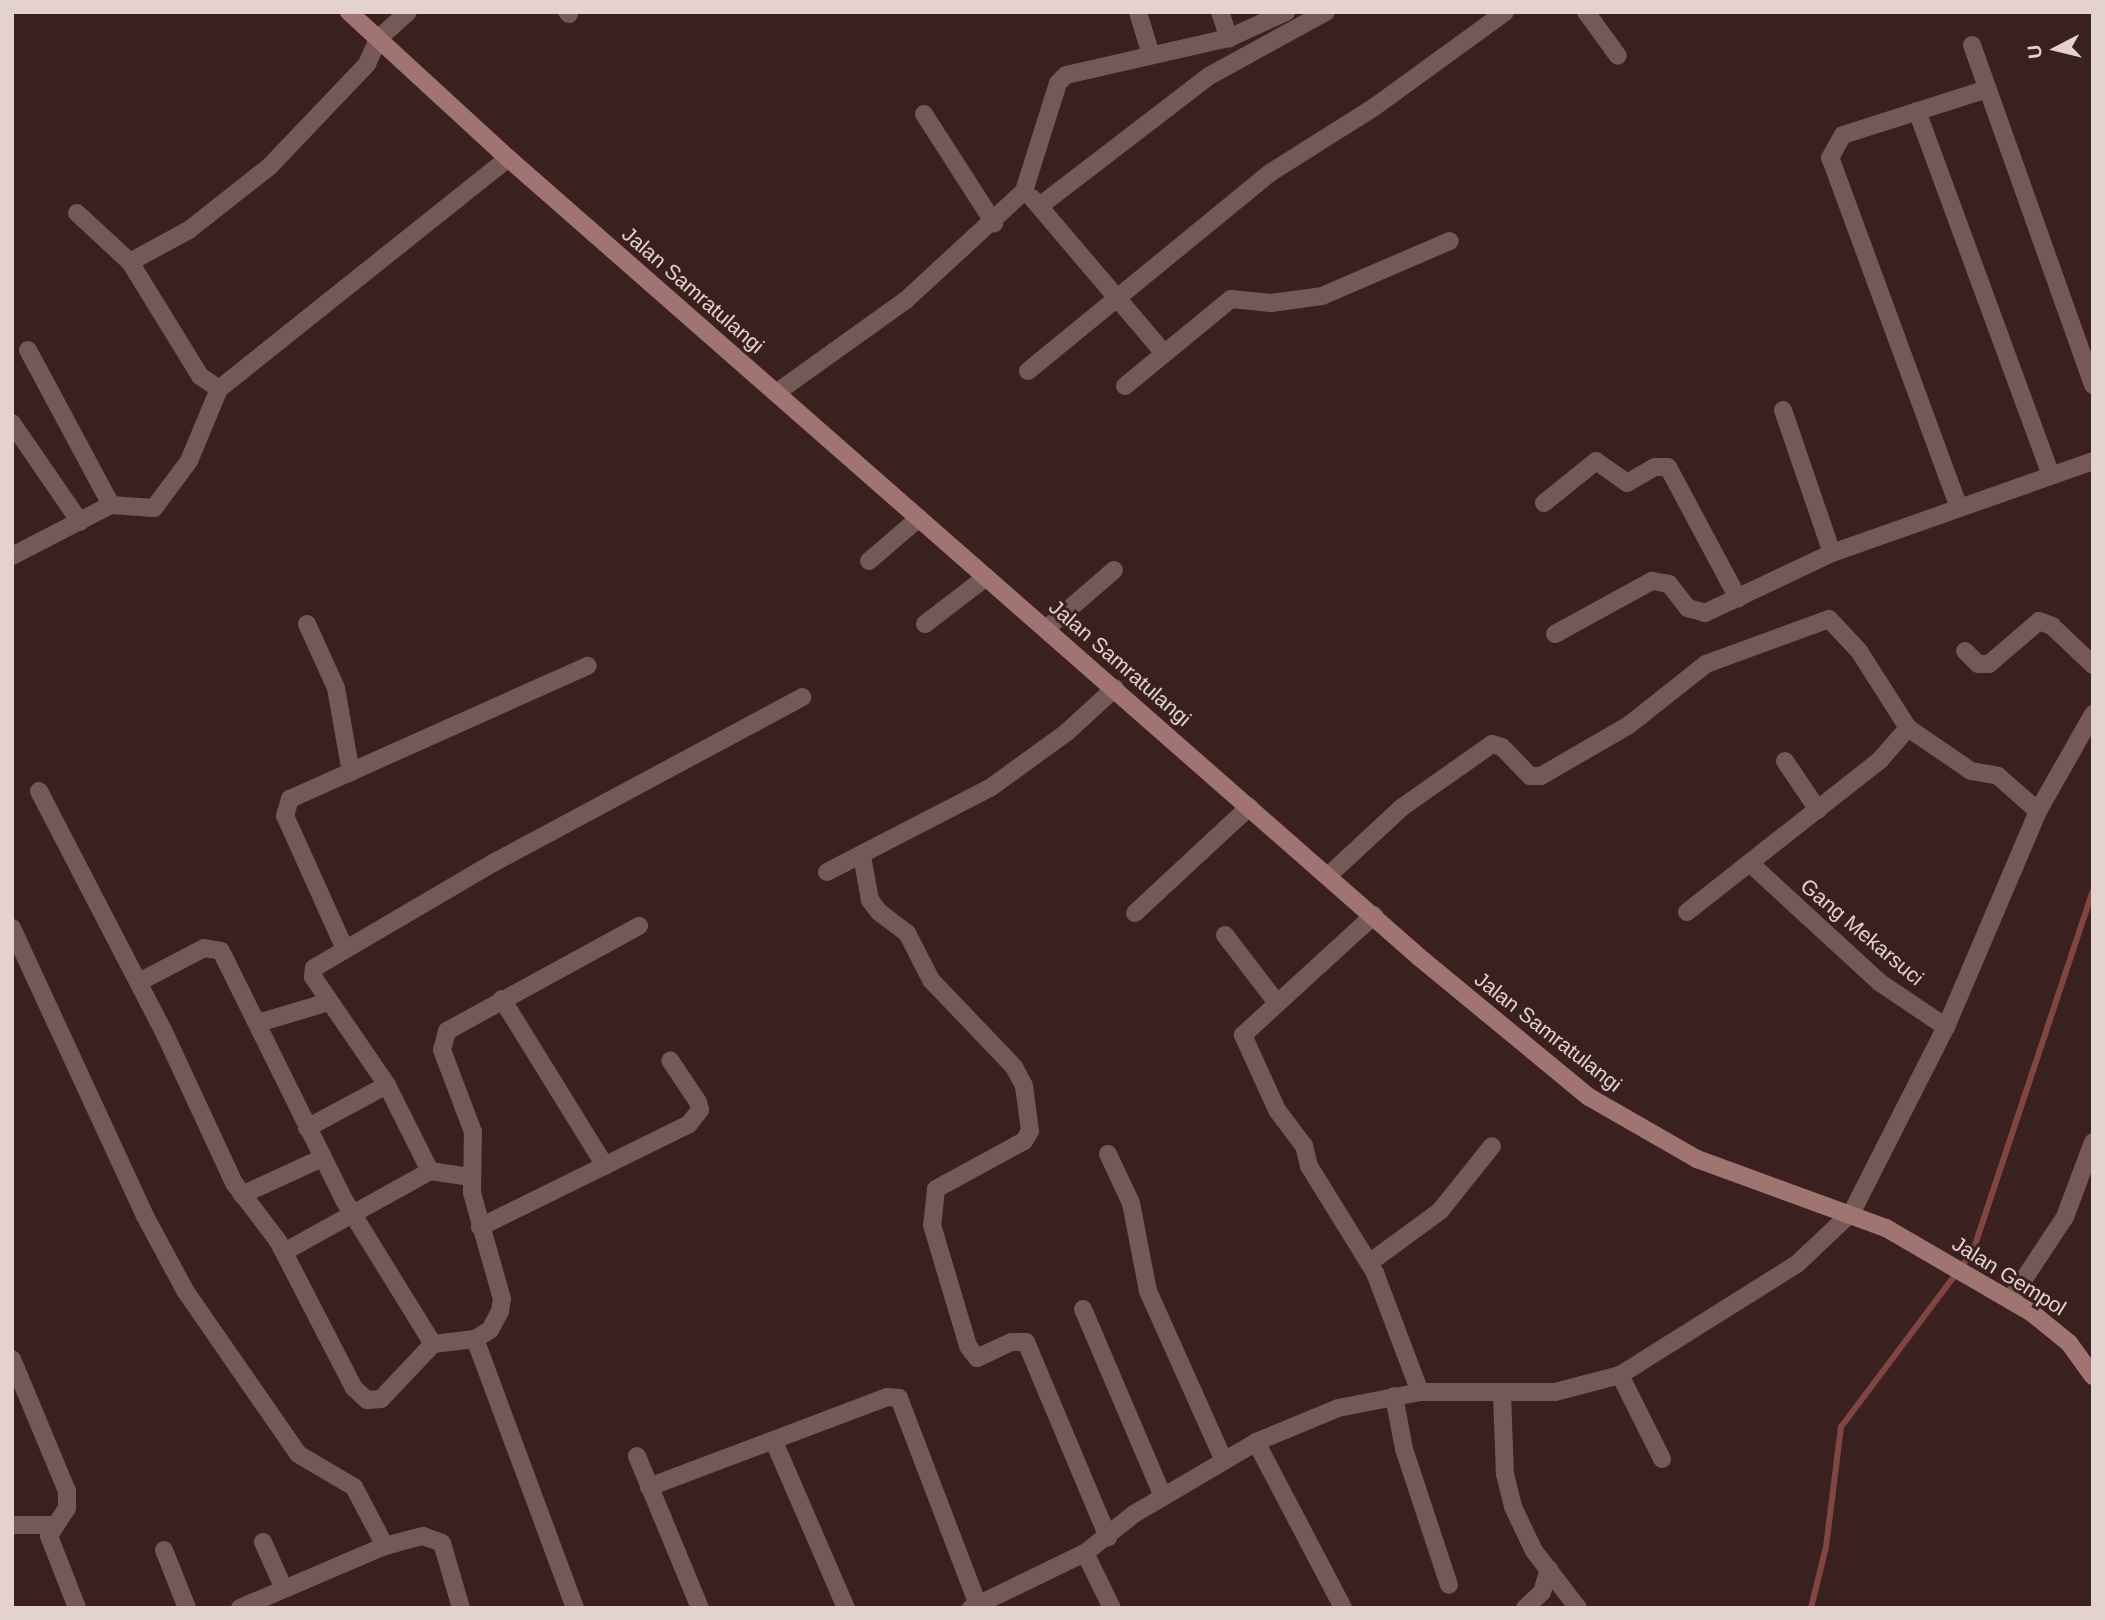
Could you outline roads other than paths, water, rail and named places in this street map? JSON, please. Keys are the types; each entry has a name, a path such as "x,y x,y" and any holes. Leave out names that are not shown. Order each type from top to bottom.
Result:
{"main road":[{"name":"Jalan Samratulangi","path":"349,12 508,158 1489,1018 1589,1097 1651,1137 1718,1168 1853,1212 1924,1249"},
{"name":"Jalan Gempol","path":"1924,1249 2010,1300 2069,1343 2093,1376"}],"street":[{"path":"130,262 189,230 270,166 368,64 378,39 408,12"},
{"path":"1138,12 1151,55"},
{"path":"1220,12 1229,38"},
{"path":"776,393 906,300 994,223 1024,191 1058,83 1066,75 1229,38 1286,12"},
{"path":"1041,205 1209,76 1326,12"},
{"path":"1028,371 1270,173 1373,108 1505,12"},
{"path":"1586,12 1618,56"},
{"path":"1972,45 2093,385"},
{"path":"1958,505 1830,158 1843,135 1987,89"},
{"path":"1917,111 2050,474"},
{"path":"924,114 994,223"},
{"path":"12,556 111,505 154,508 164,498 200,440 219,389 508,158"},
{"path":"1024,191 1041,205 1115,298 1163,352"},
{"path":"77,212 130,262 200,376 219,389"},
{"path":"1125,386 1163,352 1231,299 1271,303 1322,296 1450,241"},
{"path":"28,350 111,505"},
{"path":"1783,410 1832,553"},
{"path":"12,423 80,523"},
{"path":"1544,503 1596,461 1627,482 1655,467 1668,467 1738,598"},
{"path":"1555,634 1652,581 1670,584 1695,613 1738,598 1832,553 1958,505 2093,461"},
{"path":"869,561 919,518"},
{"path":"1046,629 1114,570"},
{"path":"925,624 986,577"},
{"path":"1329,875 1401,808 1492,744 1502,747 1530,776 1541,776 1629,725 1706,664 1822,621 1840,625 1908,728 1970,771 1998,776 2038,811"},
{"path":"1965,651 1978,664 1989,664 2039,621 2052,626 2093,665"},
{"path":"307,624 336,688 351,773"},
{"path":"344,947 285,810 290,799 588,666"},
{"path":"827,872 990,788 1067,732 1115,688"},
{"path":"430,1171 387,1085 329,1002 312,972 344,947 802,697"},
{"path":"649,1488 775,1444 887,1398 899,1398 974,1606 1085,1553 1163,1497 1256,1442 1338,1408 1420,1392 1502,1394 1581,1389 1620,1375 1797,1264 1853,1212 1946,1027 2038,811 2093,714"},
{"path":"1688,912 1753,866 1880,760 1908,728"},
{"path":"1785,761 1818,810"},
{"path":"39,791 139,982 242,1195 284,1252 360,1397 381,1399 433,1344 475,1339 490,1330 502,1299 480,1227 470,1177 473,1132 442,1041 455,1026 639,926"},
{"path":"1135,913 1249,807"},
{"path":"862,856 867,889 878,912 907,933 931,980 1014,1067 1024,1086 1031,1117 1024,1141 936,1189 932,1225 968,1346 977,1357 1012,1342 1026,1342 1108,1537"},
{"name":"Gang Mekarsuci","path":"1753,866 1879,982 1946,1027"},
{"path":"1374,915 1345,948 1277,1003 1243,1037 1277,1110 1308,1153 1309,1166 1369,1263 1420,1392"},
{"path":"12,928 145,1216 186,1292 298,1454 354,1487 385,1546"},
{"path":"1225,935 1277,1003"},
{"path":"139,982 204,948 217,948 258,1023 322,1158 433,1344"},
{"path":"502,999 605,1166"},
{"path":"258,1023 329,1002"},
{"path":"480,1227 605,1166 695,1118 698,1102 670,1060"},
{"path":"307,1128 387,1085"},
{"path":"2010,1300 2065,1217 2093,1142"},
{"path":"1369,1263 1440,1211 1492,1146"},
{"path":"1108,1154 1131,1203 1148,1291 1224,1461"},
{"path":"242,1195 322,1158"},
{"path":"284,1252 430,1171 470,1177"},
{"path":"1083,1309 1163,1497"},
{"path":"475,1339 575,1608"},
{"path":"12,1359 67,1491 67,1508 52,1525 52,1548 77,1608"},
{"path":"1620,1375 1662,1459"},
{"path":"1502,1394 1505,1474 1513,1507 1549,1569 1578,1608"},
{"path":"1394,1396 1404,1449 1449,1585"},
{"path":"1256,1442 1343,1608"},
{"path":"775,1444 846,1608"},
{"path":"637,1456 700,1608"},
{"path":"12,1525 52,1525"},
{"path":"240,1608 385,1546 434,1537 447,1553 461,1608"},
{"path":"263,1542 284,1589"},
{"path":"164,1550 187,1608"},
{"path":"1085,1553 1112,1608"},
{"path":"1525,1608 1542,1592 1549,1569"}],"waterway":[{"path":"1811,1608 1826,1547 1841,1427 1973,1251 2093,891"}]}
